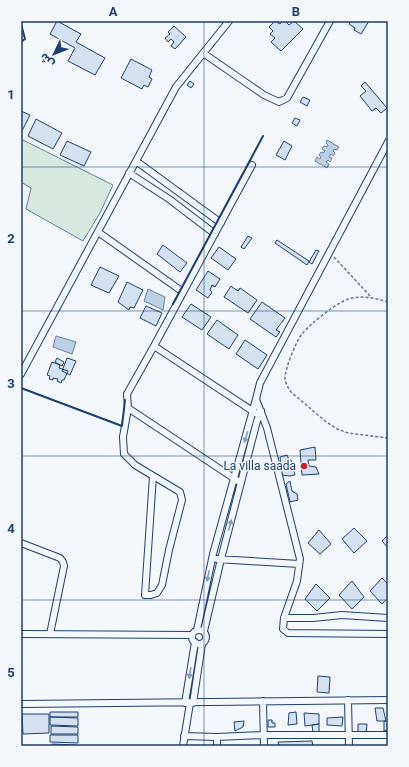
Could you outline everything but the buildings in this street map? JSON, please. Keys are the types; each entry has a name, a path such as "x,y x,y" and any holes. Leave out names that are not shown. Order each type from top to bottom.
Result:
{"street":[{"path":"21,374 176,87 229,21"},
{"path":"203,53 264,95 279,102 286,98 330,21"},
{"path":"189,703 202,644 207,638 204,631 258,413 256,399 260,383 388,142"},
{"path":"136,161 189,198 221,223"},
{"path":"153,476 145,595 157,593 162,585 169,550 182,500 180,492 135,465 124,454 123,437 128,408 127,394 252,165"},
{"path":"129,173 184,210 215,234"},
{"path":"184,210 189,198"},
{"path":"98,232 184,292"},
{"path":"154,346 258,413 267,428 299,554 297,581 284,618 283,629 288,633 388,634"},
{"path":"128,408 241,483"},
{"path":"21,634 192,635 197,630 212,559 233,478 258,413"},
{"path":"21,543 60,558 64,562 50,634"},
{"path":"212,559 299,564"},
{"path":"284,618 313,618 342,615 388,618"},
{"path":"197,630 201,629 204,631"},
{"path":"183,746 195,642 192,635"},
{"path":"195,642 202,644"},
{"path":"348,700 349,746"},
{"path":"21,704 388,700"},
{"path":"263,701 264,746"},
{"path":"184,736 388,735"},
{"path":"217,737 217,746"}],"path":[{"path":"330,252 371,298"},
{"path":"388,302 358,297 342,302 307,328 297,340 286,374 286,381 291,392 331,425 348,433 388,438"}],"shaded area":[{"path":"21,139 113,185 100,213 83,241 26,209 31,188 21,182"}],"water":[{"path":"327,140 339,147 337,150 334,149 333,151 335,153 333,156 331,154 329,157 332,158 330,162 328,160 326,162 329,164 327,168 315,161 317,157 320,159 321,157 319,155 321,152 323,153 325,151 322,149 324,146 327,147"},
{"path":"148,289 165,297 163,310 144,301"},
{"path":"56,336 76,342 72,354 53,347"}],"wall":[{"path":"21,24 25,39 21,42"},
{"path":"173,304 263,136"},
{"path":"21,388 122,426 125,400"}],"place":[{"name":"La villa saada","path":"304,466"}]}
